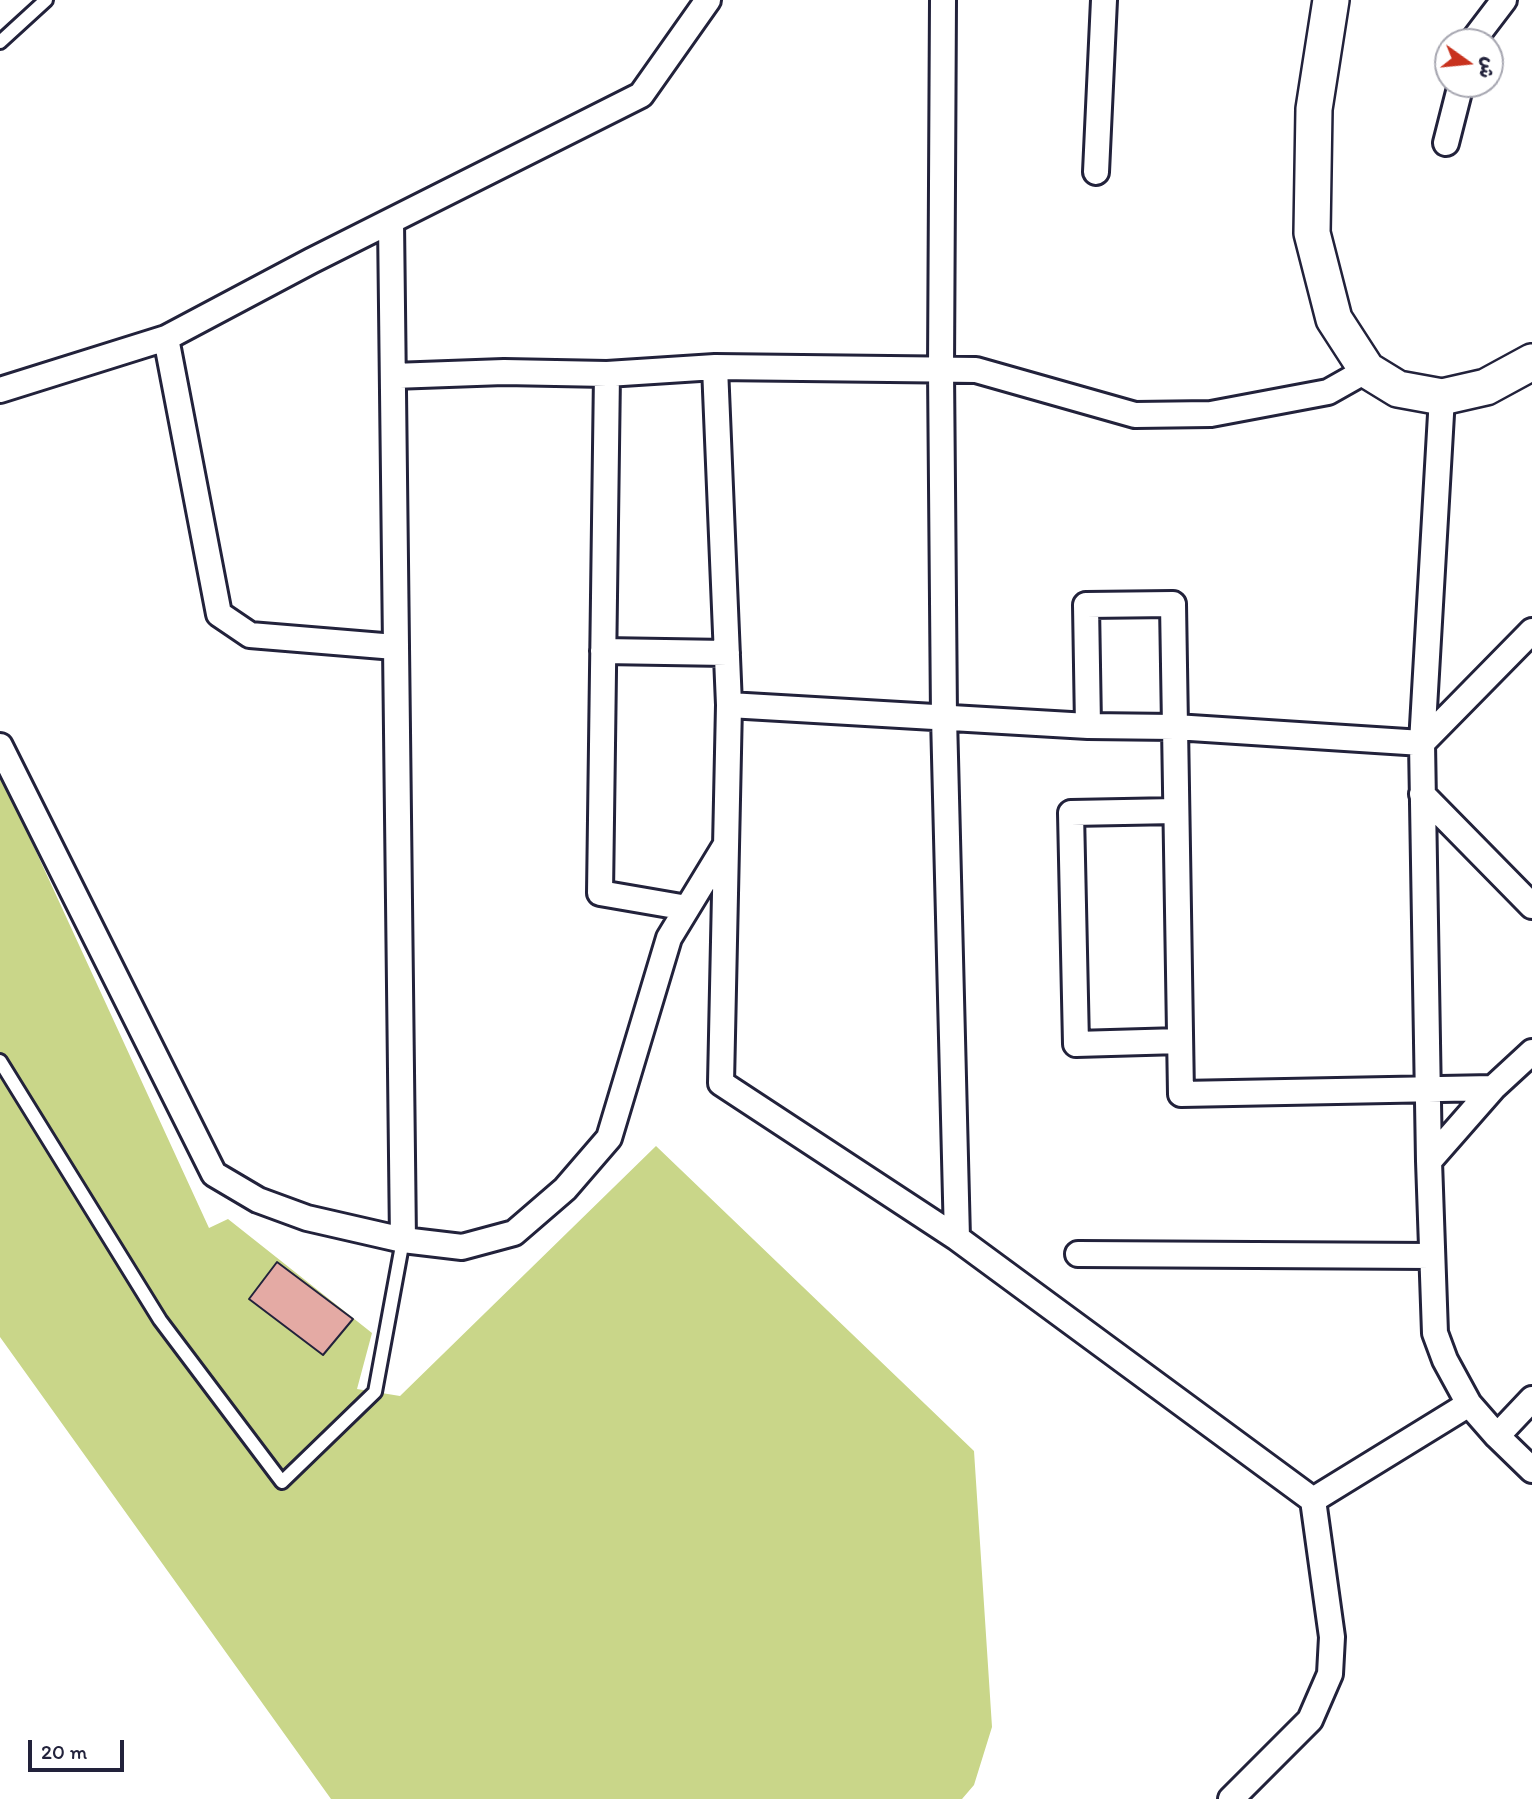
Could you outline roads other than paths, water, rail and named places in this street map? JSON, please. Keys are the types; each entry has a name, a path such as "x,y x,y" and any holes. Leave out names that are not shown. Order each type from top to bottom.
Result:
{"main road":[{"path":"1331,0 1314,109 1312,233 1334,319 1367,370 1398,389 1442,397 1486,387 1532,362"}],"street":[{"path":"0,390 166,338 641,95 708,0"},
{"path":"943,0 944,717 957,1238"},
{"path":"1096,172 1104,0"},
{"path":"1483,28 1504,0"},
{"path":"1446,143 1457,98"},
{"path":"391,222 403,1240"},
{"path":"166,338 219,614 250,635 395,647"},
{"path":"393,376 504,372 607,374 715,367 976,370 1136,415 1211,414 1328,392 1367,370"},
{"path":"715,367 729,705 721,1083 957,1238 1313,1500 1332,1636 1330,1674 1310,1720 1231,1799"},
{"path":"607,374 600,893 687,908"},
{"path":"1442,397 1422,743 1427,1090 1435,1333 1445,1360 1469,1404 1532,1470"},
{"path":"1088,726 1086,605 1172,604 1181,1094 1493,1088"},
{"path":"729,705 1088,726 1175,727 1422,743 1532,631"},
{"path":"603,651 727,653"},
{"path":"0,746 214,1174 258,1200 307,1218 403,1240 462,1247 514,1233 565,1189 608,1138 669,938 726,844"},
{"path":"1422,794 1532,906"},
{"path":"1176,811 1072,813 1072,867 1076,1044 1180,1041"},
{"path":"1429,1161 1493,1088 1532,1052"},
{"path":"1077,1254 1432,1256"},
{"path":"1497,1436 1532,1399"},
{"path":"1313,1500 1469,1404"}],"lane":[{"path":"0,42 46,0"},
{"path":"0,1061 160,1320 282,1482 375,1392 403,1240"}]}
